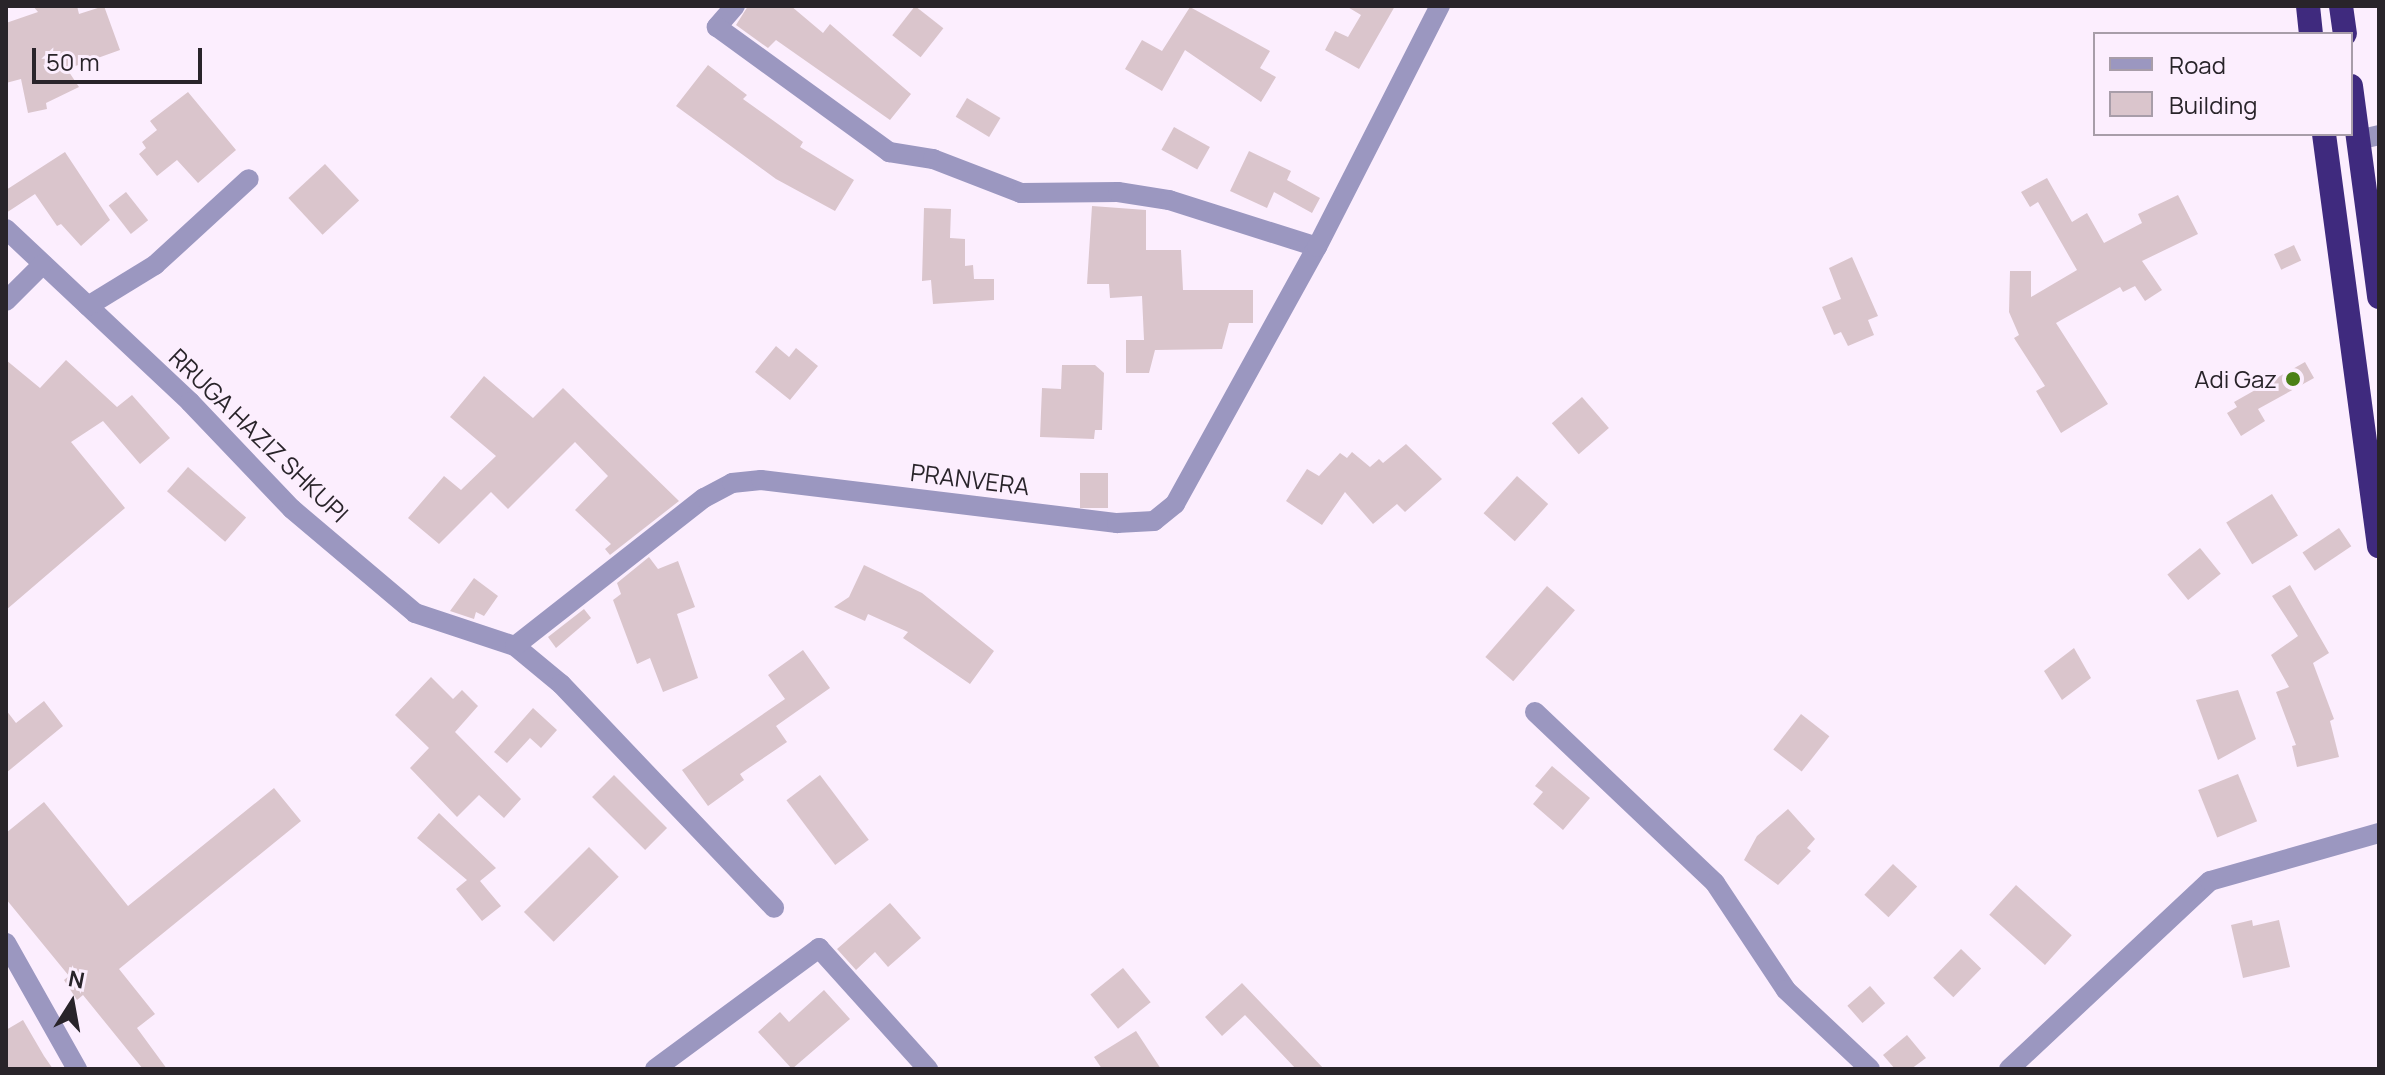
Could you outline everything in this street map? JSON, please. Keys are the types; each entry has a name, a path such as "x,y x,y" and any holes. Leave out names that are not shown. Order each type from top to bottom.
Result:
{"highway":[{"path":"2308,6 2311,32"},
{"path":"2341,6 2345,32"},
{"path":"2353,92 2368,137 2379,297"},
{"path":"2324,136 2379,546"}],"street":[{"path":"735,6 717,27 889,152 933,159 987,184 1021,193 1118,192 1169,200 1317,247"},
{"name":"PRANVERA","path":"515,646 704,498 732,483 761,480 1117,523 1154,521 1175,504 1317,247 1440,6"},
{"path":"88,306 155,265 249,179"},
{"name":"RRUGA HAZIZ SHKUPI","path":"6,229 292,509 415,613 515,646 561,684 774,908"},
{"path":"6,301 43,264"},
{"path":"1535,712 1715,883 1786,990 1870,1069"},
{"path":"2009,1069 2210,881 2379,833"},
{"path":"6,943 77,1069"},
{"path":"655,1069 819,948 928,1069"}],"building":[{"path":"33,6 77,6 79,14 104,6 120,50 67,69 79,87 46,103 47,109 28,113 21,79 6,83 6,23 38,12"},
{"path":"748,6 791,6 823,33 830,24 911,94 890,120 776,40 768,48 736,25"},
{"path":"915,6 943,28 921,57 892,35"},
{"path":"1346,6 1395,6 1359,69 1325,50 1335,31 1348,37 1361,15"},
{"path":"1190,7 1270,51 1260,68 1276,77 1261,102 1185,50 1162,91 1125,69 1142,40 1162,51"},
{"path":"708,65 747,95 743,99 803,142 800,147 854,180 835,211 776,179 676,106"},
{"path":"188,92 236,150 198,183 177,160 157,176 139,154 146,148 142,142 157,130 150,121"},
{"path":"967,98 1000,118 989,137 956,117"},
{"path":"1174,127 1210,147 1197,170 1161,150"},
{"path":"1249,151 1291,171 1287,180 1320,198 1312,213 1274,192 1267,208 1230,191"},
{"path":"65,152 110,220 81,246 61,224 57,226 35,194 6,213 6,190"},
{"path":"325,164 359,201 323,235 288,198"},
{"path":"2047,178 2072,222 2087,213 2104,243 2142,223 2138,214 2178,195 2198,234 2142,261 2162,290 2145,301 2135,286 2123,292 2120,287 2056,323 2108,404 2061,433 2036,391 2045,386 2014,338 2019,335 2009,312 2010,271 2031,271 2031,297 2077,270 2038,202 2030,207 2021,192"},
{"path":"126,192 148,220 131,234 109,206"},
{"path":"1092,206 1146,210 1146,250 1181,250 1183,290 1253,290 1253,323 1229,323 1222,349 1155,350 1149,373 1126,373 1126,340 1144,340 1142,296 1110,298 1109,284 1087,284"},
{"path":"924,208 951,209 950,238 965,239 965,266 973,265 974,279 994,279 994,300 933,304 931,280 922,281"},
{"path":"2294,245 2301,260 2281,270 2274,254"},
{"path":"1852,257 1878,316 1868,320 1874,335 1848,346 1841,332 1834,335 1822,307 1841,299 1829,268"},
{"path":"776,346 789,357 796,348 818,366 790,400 755,372"},
{"path":"6,360 40,388 66,360 117,407 132,395 170,438 140,464 103,421 71,442 125,508 6,610"},
{"path":"2305,362 2314,378 2258,409 2265,421 2241,436 2227,413 2237,407 2234,402"},
{"path":"1062,365 1095,365 1104,373 1102,430 1095,430 1094,439 1040,437 1042,388 1061,389"},
{"path":"484,376 533,418 563,388 679,501 610,555 605,549 611,544 575,510 608,476 575,442 508,509 491,492 439,544 408,518 444,476 461,490 496,456 450,417"},
{"path":"1582,397 1609,428 1579,454 1552,423"},
{"path":"1406,444 1442,479 1405,512 1397,504 1373,524 1345,492 1322,525 1286,501 1307,469 1319,476 1340,453 1347,458 1352,452 1370,467 1379,459 1383,463"},
{"path":"188,467 246,518 225,542 167,491"},
{"path":"1080,473 1108,473 1108,508 1080,508"},
{"path":"1517,476 1548,504 1515,541 1484,513"},
{"path":"2272,494 2298,536 2252,564 2226,523"},
{"path":"2339,528 2351,546 2315,571 2303,553"},
{"path":"2200,548 2221,574 2188,600 2167,574"},
{"path":"649,557 658,569 678,561 695,607 677,614 698,678 663,692 650,658 637,664 613,600 621,594 617,583"},
{"path":"864,565 922,593 994,651 970,684 903,638 908,632 868,614 865,621 834,607 849,597"},
{"path":"474,578 498,596 484,616 476,612 474,619 450,611"},
{"path":"2290,585 2329,653 2313,663 2334,719 2330,721 2339,757 2297,767 2292,746 2296,745 2276,692 2289,687 2271,655 2298,636 2272,596"},
{"path":"1547,586 1575,610 1513,681 1485,657"},
{"path":"584,609 591,618 556,648 548,637"},
{"path":"2074,648 2091,678 2062,700 2044,671"},
{"path":"803,650 830,688 776,726 787,742 740,774 744,780 708,806 682,770 785,699 768,675"},
{"path":"431,677 453,699 462,690 478,706 455,732 521,799 504,818 479,795 457,817 410,768 429,748 395,715"},
{"path":"2238,690 2256,739 2218,760 2196,700"},
{"path":"44,701 63,726 6,773 6,710 16,723"},
{"path":"533,708 557,730 541,748 530,738 507,763 494,752"},
{"path":"1801,714 1829,736 1802,772 1773,749"},
{"path":"1552,766 1590,798 1563,830 1533,804 1543,792 1535,786"},
{"path":"2238,774 2257,821 2217,837 2198,790"},
{"path":"614,775 667,828 645,850 592,797"},
{"path":"820,775 869,840 835,865 786,800"},
{"path":"274,788 301,821 119,969 155,1014 137,1028 167,1069 143,1069 83,995 77,1000 64,980 69,976 6,899 6,833 44,802 128,906"},
{"path":"1788,809 1815,839 1807,848 1811,851 1778,885 1744,860 1757,836"},
{"path":"439,813 496,868 480,881 501,906 482,921 456,889 467,880 417,838"},
{"path":"589,847 619,877 554,942 524,912"},
{"path":"1893,864 1917,887 1888,917 1864,895"},
{"path":"2016,885 2072,935 2045,965 1989,915"},
{"path":"890,903 921,938 888,967 875,952 856,970 837,949"},
{"path":"2252,920 2253,926 2279,920 2290,967 2243,978 2231,925"},
{"path":"1961,949 1981,968 1953,997 1933,978"},
{"path":"1123,968 1151,1002 1118,1029 1090,994"},
{"path":"1242,983 1324,1069 1296,1069 1245,1015 1222,1036 1205,1017"},
{"path":"1870,986 1885,1003 1862,1023 1847,1006"},
{"path":"824,990 850,1019 792,1069 758,1032 780,1012 789,1022"},
{"path":"23,1020 53,1069 6,1069 6,1030"},
{"path":"1136,1031 1161,1069 1102,1069 1094,1057"},
{"path":"1907,1035 1926,1058 1911,1069 1895,1069 1883,1055"}],"place":[{"name":"Adi Gaz","path":"2293,379"}]}
